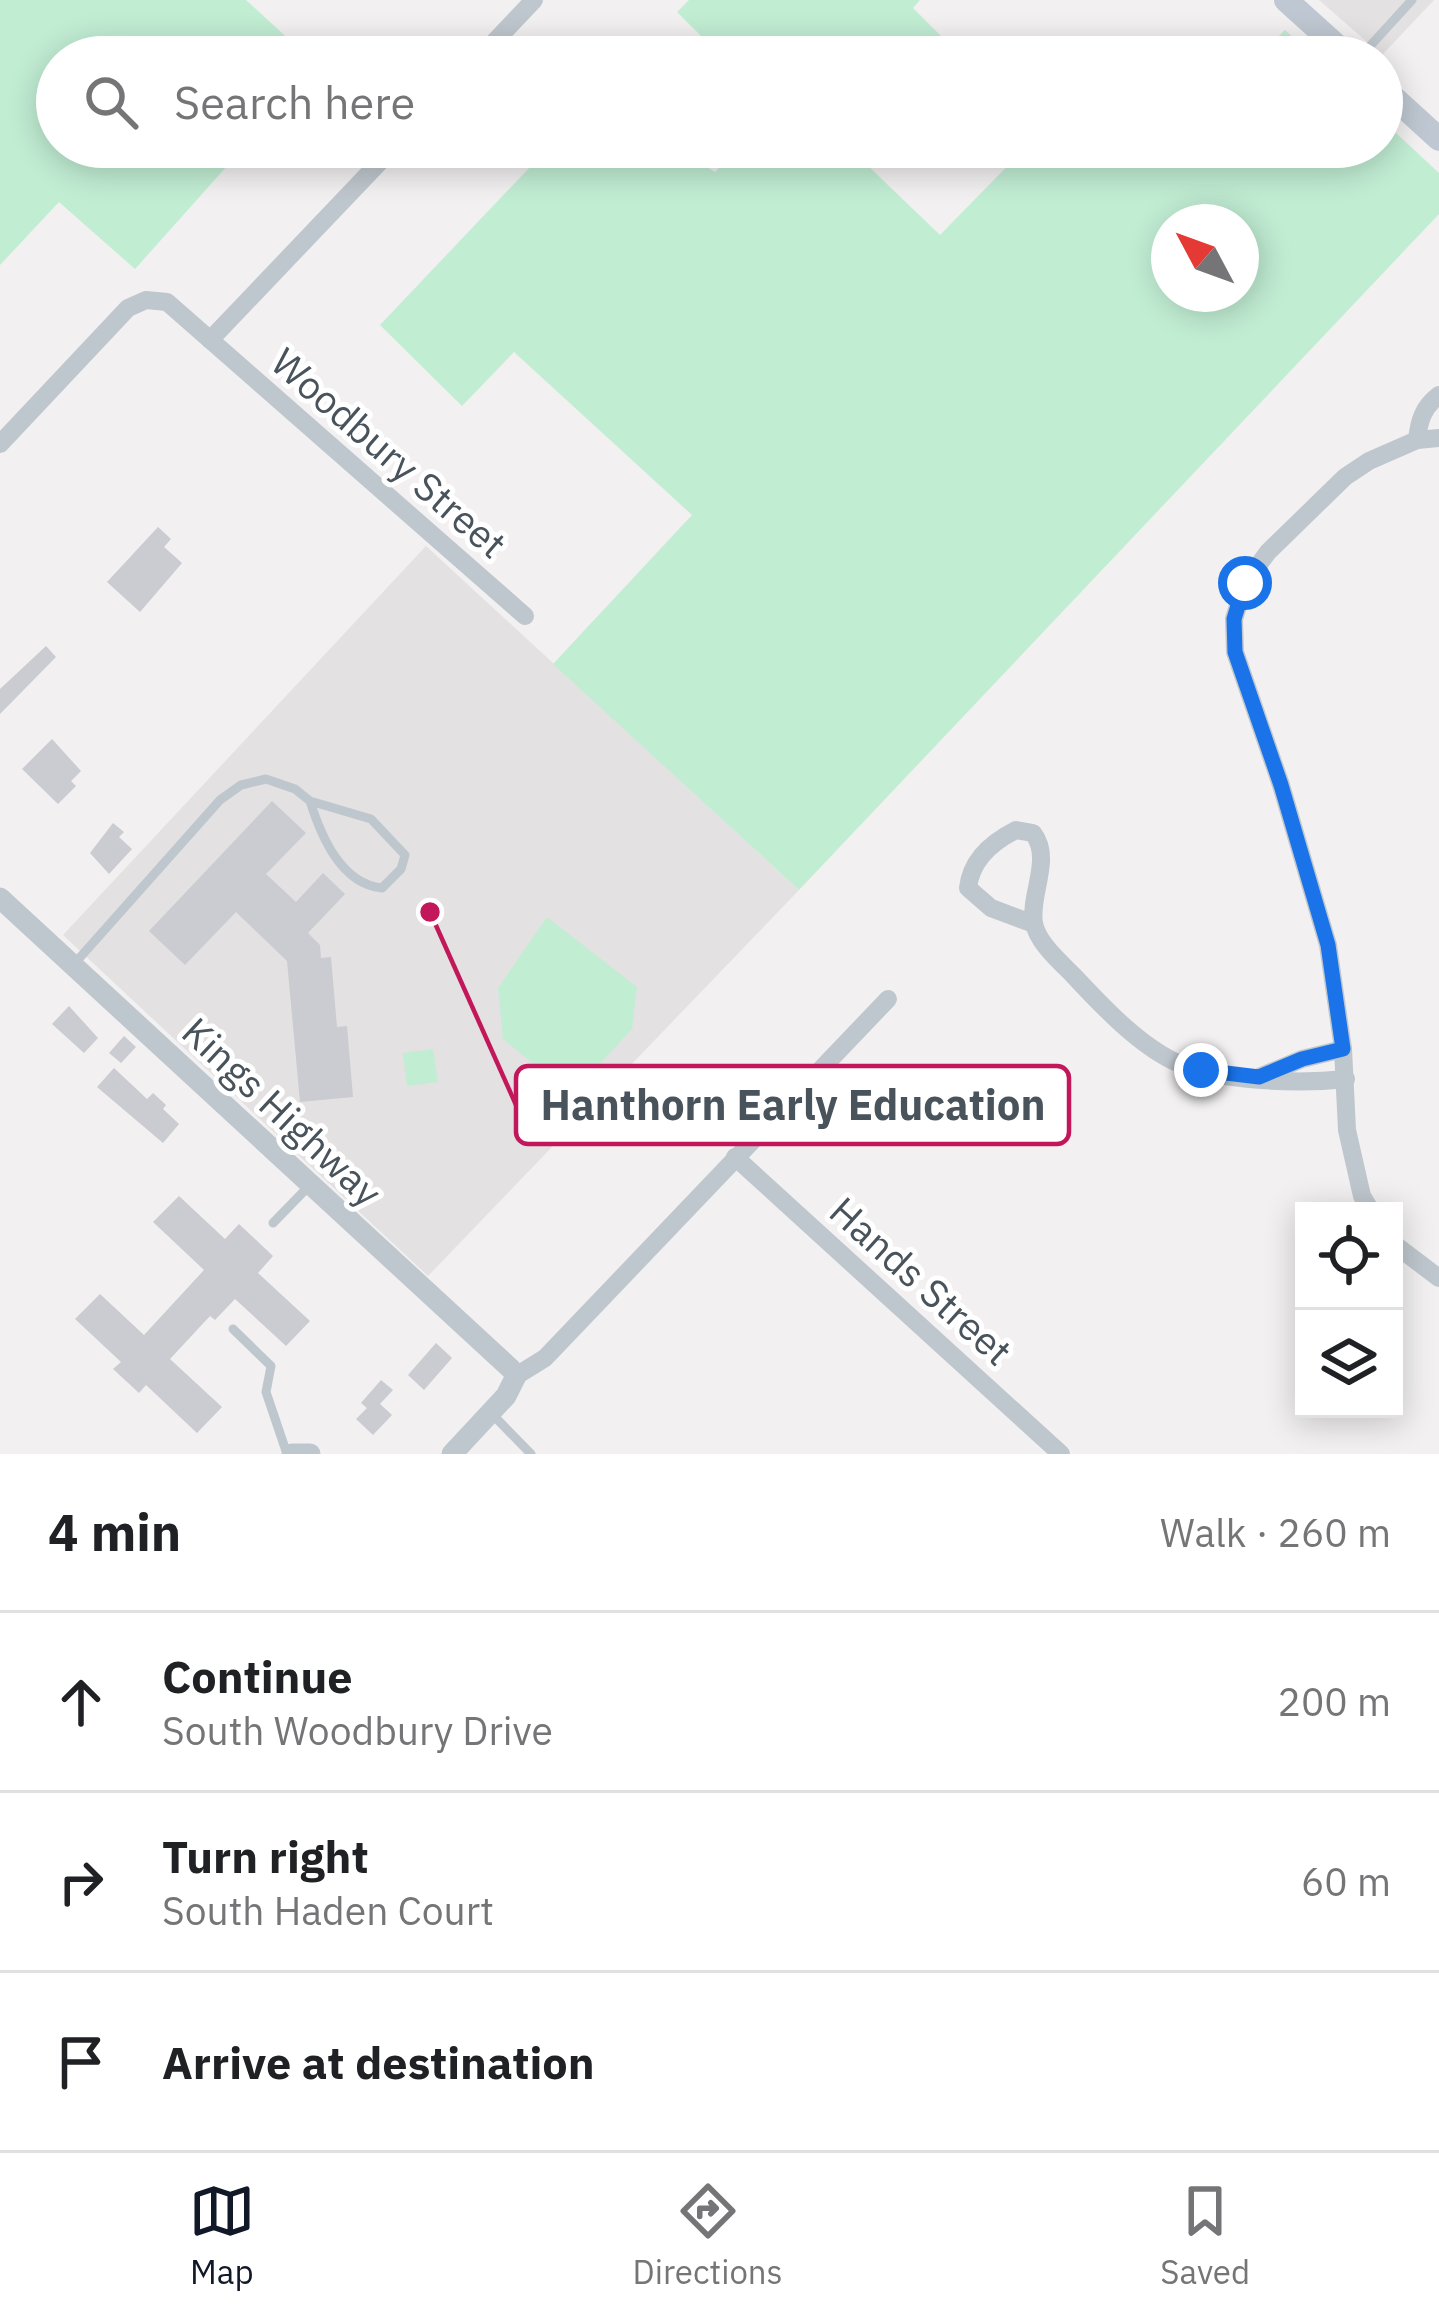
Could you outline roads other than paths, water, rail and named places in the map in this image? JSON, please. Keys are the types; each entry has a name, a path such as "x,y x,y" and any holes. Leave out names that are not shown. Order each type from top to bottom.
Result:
{"main road":[{"path":"1286,0 1326,36"},
{"path":"1403,106 1439,139"}],"street":[{"path":"500,36 534,0"},
{"path":"210,340 374,168"},
{"name":"Woodbury Street","path":"0,444 128,308 146,300 167,302 525,616"},
{"path":"1418,440 1419,422 1439,395"},
{"path":"1366,1202 1347,1130 1343,1049 1328,945 1281,785 1235,652 1234,619 1245,583 1268,552 1345,477 1369,460 1418,440 1439,439"},
{"path":"1034,924 991,908 968,888 970,869 1016,830 1033,833 1041,845 1034,924 1049,950 1110,1014 1177,1063 1201,1070 1303,1084 1346,1079"},
{"name":"Kings Highway","path":"0,898 515,1376"},
{"path":"452,1454 506,1396 515,1376 545,1358 888,999"},
{"path":"1259,1077 1343,1049"},
{"name":"Hands Street","path":"735,1157 1061,1454"},
{"path":"1403,1251 1439,1278"},
{"path":"290,1454 310,1454"}],"lane":[{"path":"1379,36 1412,0"},
{"path":"73,966 220,800 241,785 266,779 295,789 310,801 371,819 405,855 393,879 382,888 366,886 329,850 310,801"},
{"path":"273,1223 309,1186"},
{"path":"232,1329 272,1366 266,1392 290,1454"},
{"path":"491,1412 531,1454"}],"place":[{"name":"Hanthorn Early Education","path":"430,912"}]}
